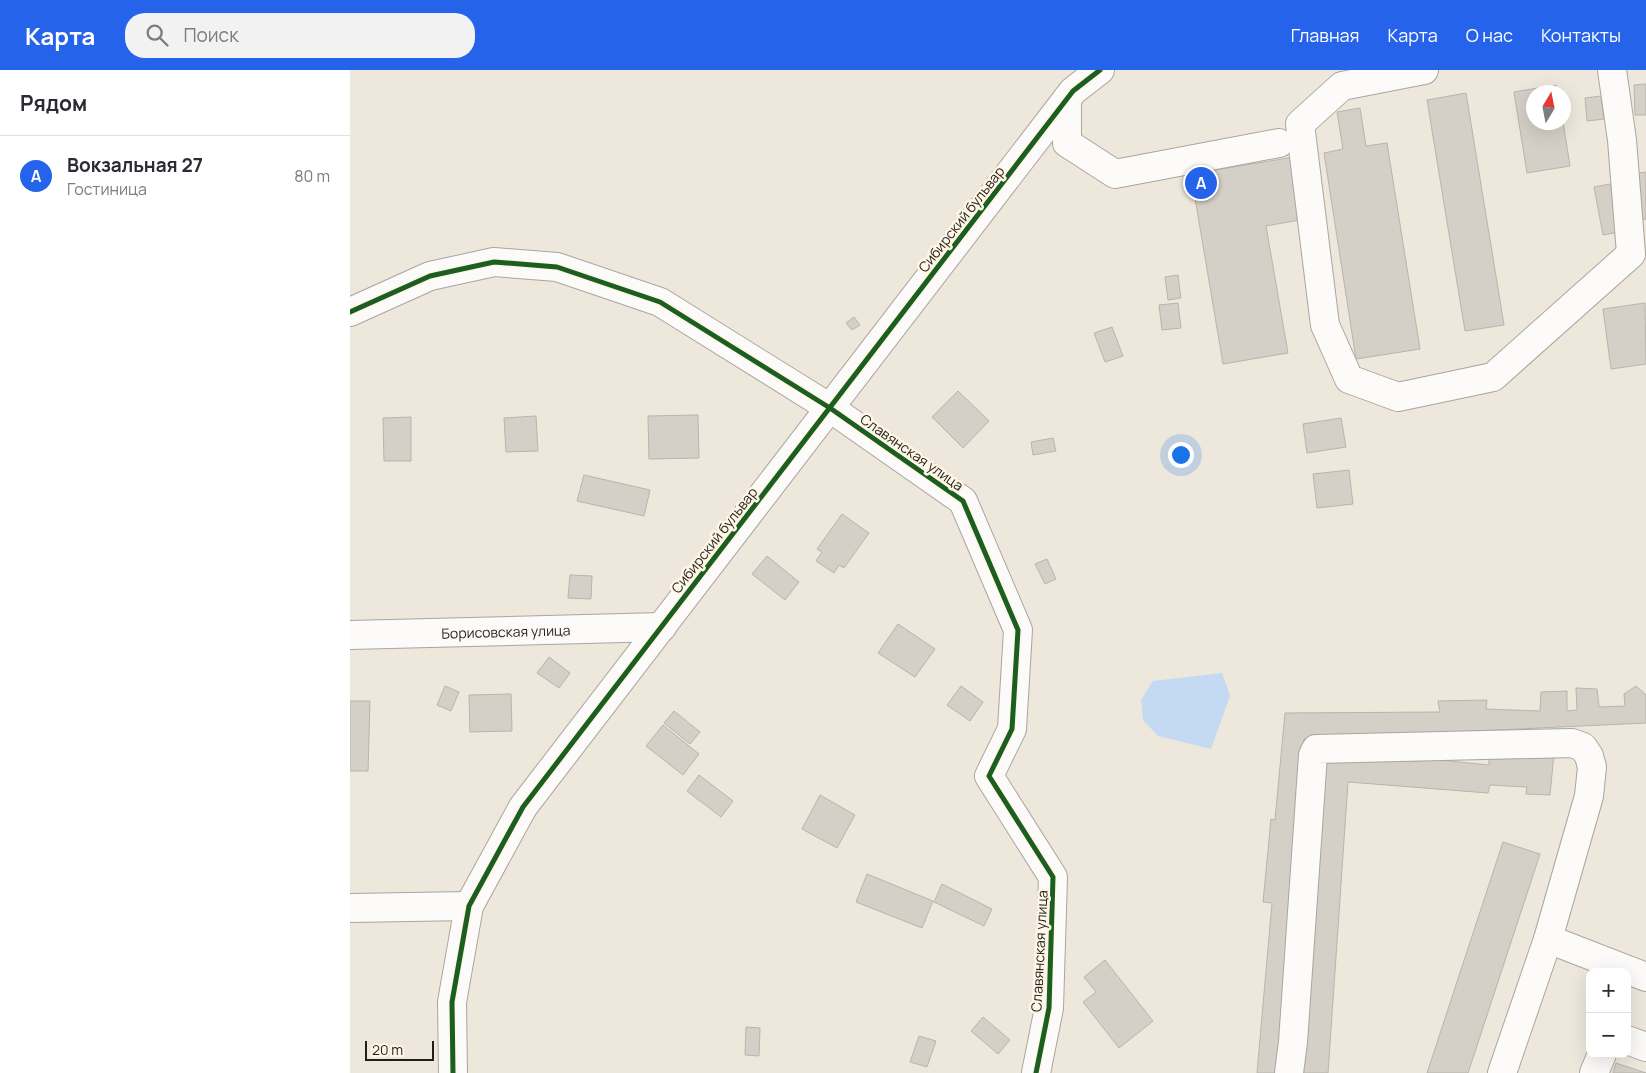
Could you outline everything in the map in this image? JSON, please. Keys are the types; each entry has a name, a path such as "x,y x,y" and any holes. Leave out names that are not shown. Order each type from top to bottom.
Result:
{"street":[{"name":"Сибирский бульвар","path":"453,1073 452,1002 469,906 523,807 1073,91 1100,70"},
{"path":"1424,70 1342,86 1300,124 1326,325 1349,379 1398,397 1493,377 1631,254 1622,140 1612,70"},
{"path":"1067,99 1066,143 1115,174 1279,143"},
{"name":"Славянская улица","path":"350,312 430,276 494,262 557,267 660,302 830,408 963,501 1018,630 1012,729 989,776 1053,877 1049,1008 1036,1073"},
{"name":"Борисовская улица","path":"350,635 662,627"},
{"path":"1289,1073 1312,769 1316,749 1572,743 1583,747 1589,756 1592,767 1589,796 1548,940 1502,1073"},
{"path":"350,908 469,906"},
{"path":"1548,940 1646,977"},
{"path":"1631,1041 1646,1047"},
{"path":"1594,1073 1600,1058"}],"water":[{"path":"1222,673 1230,696 1211,749 1158,736 1143,720 1141,700 1153,681"}],"building":[{"path":"1646,84 1646,115 1635,115 1634,85"},
{"path":"1526,90 1526,130 1564,130 1570,166 1527,173 1514,92"},
{"path":"1466,93 1504,325 1465,331 1427,100"},
{"path":"1601,96 1604,119 1587,121 1585,98"},
{"path":"1360,108 1366,146 1387,143 1420,349 1356,359 1324,153 1343,149 1337,112"},
{"path":"1294,157 1305,219 1266,226 1288,353 1223,364 1191,174"},
{"path":"1646,172 1646,219 1637,220 1631,174"},
{"path":"1610,184 1619,232 1603,235 1594,187"},
{"path":"1178,275 1181,298 1168,300 1165,277"},
{"path":"1178,303 1181,328 1162,330 1159,305"},
{"path":"1645,303 1646,364 1611,369 1603,309"},
{"path":"854,317 860,325 852,330 846,323"},
{"path":"1112,327 1123,356 1105,362 1094,333"},
{"path":"958,391 989,421 963,448 932,417"},
{"path":"698,415 699,458 649,459 648,416"},
{"path":"536,416 538,451 506,452 504,418"},
{"path":"411,417 411,461 384,461 383,418"},
{"path":"1341,418 1346,447 1307,453 1303,424"},
{"path":"1053,438 1056,451 1033,455 1031,442"},
{"path":"1349,470 1353,504 1317,508 1313,474"},
{"path":"584,475 650,490 644,516 577,501"},
{"path":"842,514 869,533 844,568 839,565 834,573 816,561 822,552 817,549"},
{"path":"767,556 799,582 785,600 752,574"},
{"path":"1047,559 1056,579 1045,584 1035,564"},
{"path":"570,575 592,576 591,599 568,598"},
{"path":"898,624 935,649 915,677 878,653"},
{"path":"549,657 570,673 559,688 537,673"},
{"path":"445,686 459,692 451,711 437,705"},
{"path":"961,686 983,702 970,721 947,705"},
{"path":"1636,686 1646,695 1646,723 1304,739 1277,1073 1257,1073 1272,903 1263,902 1271,819 1275,820 1285,713 1440,712 1438,701 1487,700 1486,709 1540,711 1541,692 1567,691 1567,711 1577,710 1576,688 1597,689 1599,707 1625,706 1624,694"},
{"path":"511,694 512,731 470,732 469,695"},
{"path":"350,701 370,701 368,771 350,771"},
{"path":"674,711 700,732 690,744 664,723"},
{"path":"663,725 699,754 683,775 646,746"},
{"path":"1489,753 1554,753 1550,795 1526,794 1527,787 1490,785 1488,793 1348,782 1328,1073 1303,1073 1324,754 1413,761 1439,760 1489,765"},
{"path":"699,775 733,801 721,817 687,791"},
{"path":"820,795 855,815 837,848 802,829"},
{"path":"1503,842 1540,854 1468,1073 1427,1073"},
{"path":"867,874 933,901 922,928 856,902"},
{"path":"942,884 992,909 984,926 934,902"},
{"path":"1105,960 1153,1021 1119,1048 1083,1002 1096,992 1084,977"},
{"path":"983,1017 1010,1040 998,1054 971,1031"},
{"path":"746,1027 760,1028 759,1056 745,1055"},
{"path":"919,1036 936,1041 927,1067 910,1062"},
{"path":"1616,1063 1646,1073 1613,1073"}],"cycle path":[{"path":"453,1073 452,1002 469,906 523,807 1073,91 1100,70"},
{"path":"350,312 430,276 494,262 557,267 660,302 830,408 963,501 1018,630 1012,729 989,776 1053,877 1049,1008 1036,1073"}],"place":[{"name":"Вокзальная 27","path":"1201,183"}]}
